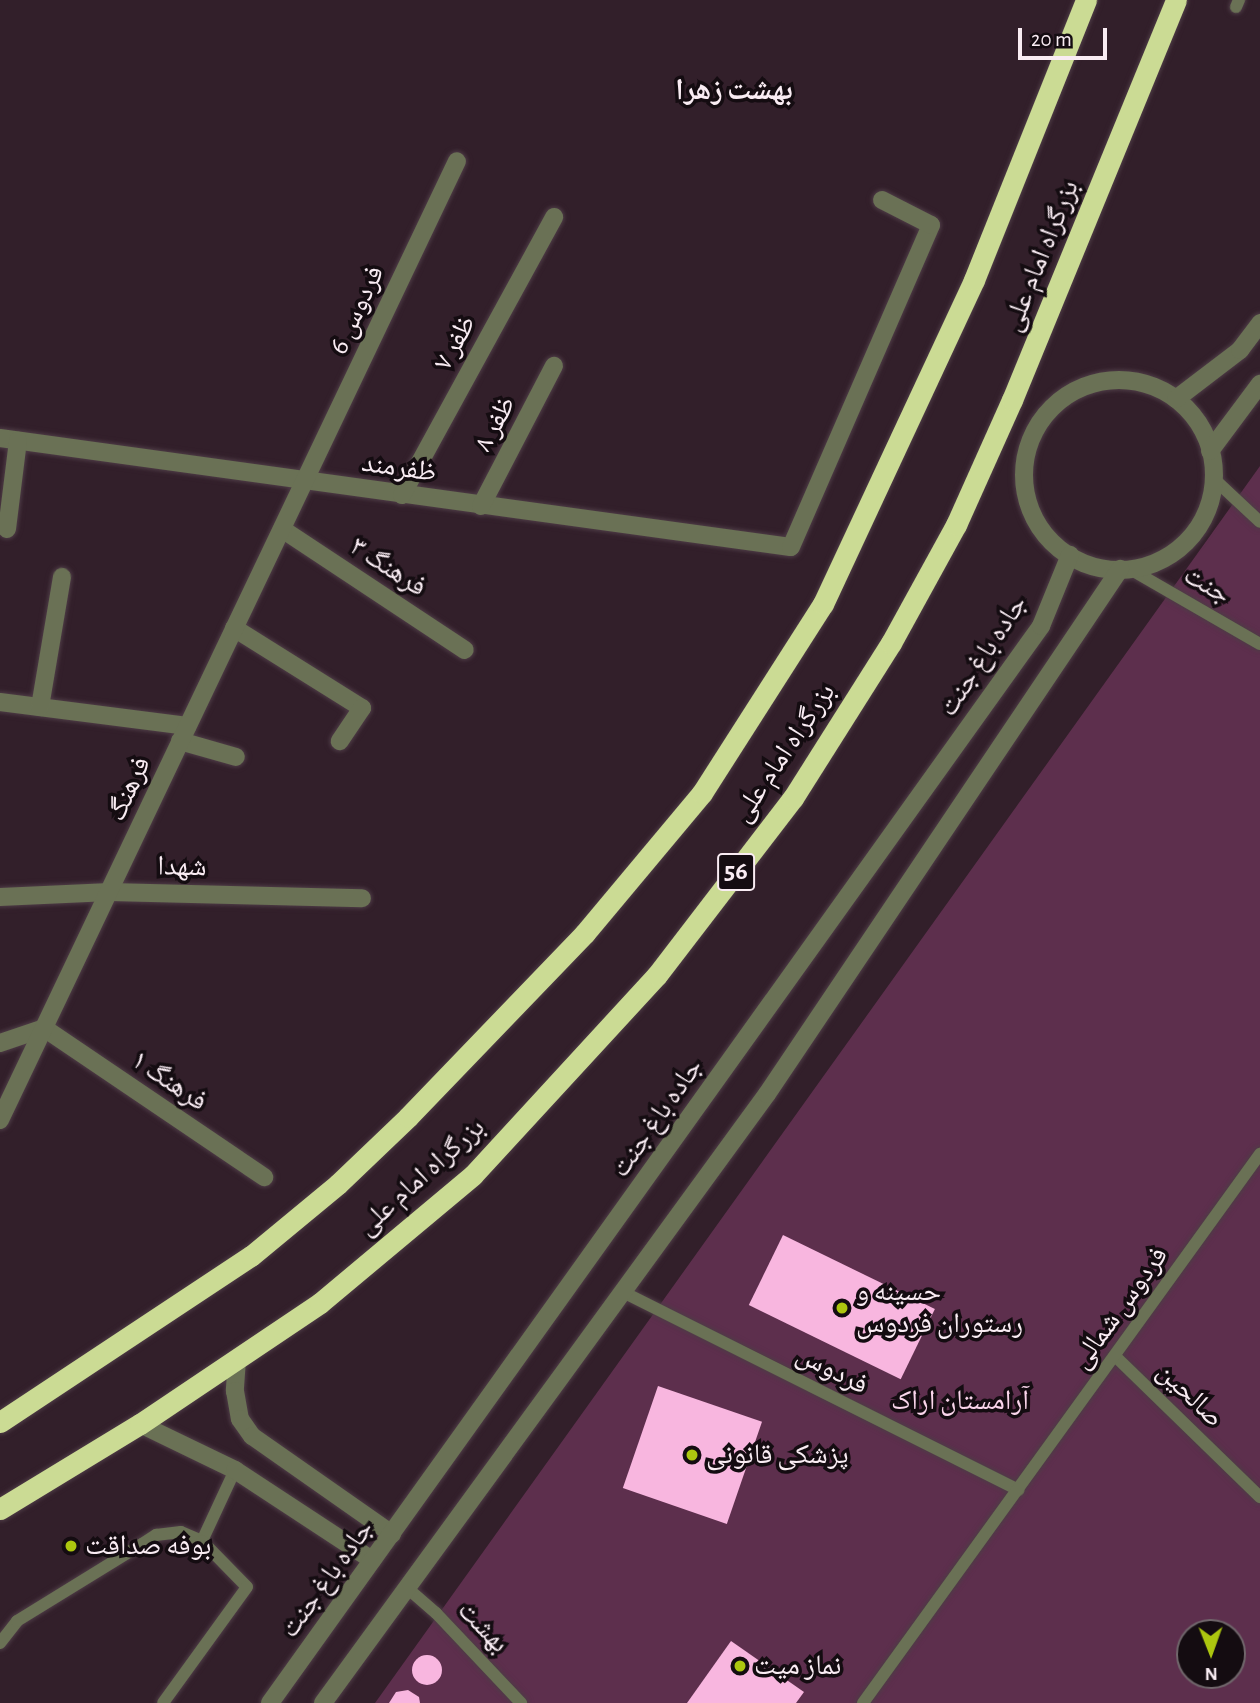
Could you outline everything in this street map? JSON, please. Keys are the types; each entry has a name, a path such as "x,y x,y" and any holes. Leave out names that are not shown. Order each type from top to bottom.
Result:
{"highway":[{"name":"بزرگراه امام علی","path":"0,1422 251,1256 338,1185 408,1118 586,933 702,793 823,604 974,280 1086,0"},
{"name":"بزرگراه امام علی","path":"0,1509 140,1424 320,1303 473,1175 657,975 793,798 891,643 956,525 1017,388 1176,0"}],"street":[{"name":"فردوس 6","path":"305,481 457,161"},
{"name":"ظفرمند","path":"0,438 790,547 931,225 882,200"},
{"name":"ظفر ۷","path":"402,495 554,217"},
{"path":"1175,399 1240,351 1260,323"},
{"name":"ظفر ۸","path":"481,506 554,366"},
{"path":"1107,381 1143,384 1175,399 1200,426 1210,451 1213,478 1206,513 1192,535 1164,558 1125,569 1094,566 1070,555 1042,531 1027,499 1024,464 1040,422 1058,402 1073,392 1107,381"},
{"path":"1210,451 1260,384"},
{"path":"7,529 19,441"},
{"name":"فرهنگ","path":"0,1120 305,481"},
{"name":"فرهنگ ۳","path":"282,529 465,650"},
{"name":"جاده باغ جنت","path":"270,1703 1041,625 1070,555"},
{"path":"323,1703 625,1293 767,1094 1125,569"},
{"path":"40,707 61,577"},
{"path":"234,628 362,708 340,741"},
{"path":"0,702 184,734 236,757"},
{"name":"شهدا","path":"0,897 110,892 362,898"},
{"path":"0,1043 44,1028"},
{"name":"فرهنگ ۱","path":"44,1028 264,1177"},
{"path":"237,1359 235,1391 240,1419 252,1436 392,1534"},
{"path":"140,1424 235,1470 372,1560"}],"lane":[{"path":"1213,478 1260,522"},
{"name":"جنت","path":"1125,569 1260,644"},
{"name":"فردوس شمالی","path":"863,1703 1259,1157"},
{"name":"فردوس","path":"625,1293 1018,1490"},
{"name":"صالحین","path":"1116,1357 1260,1497"},
{"path":"202,1541 235,1470"},
{"path":"0,1643 17,1621 156,1535 181,1532 202,1541 247,1587 163,1703"},
{"name":"بهشت","path":"406,1587 436,1613 521,1703"}],"green space":[{"name":"آرامستان اراک","path":"1260,466 1260,1703 375,1703"}],"building":[{"path":"783,1235 935,1309 901,1379 749,1305"},
{"name":"پزشکی قانونی","path":"658,1386 762,1422 727,1524 623,1488"},
{"name":"نماز میت","path":"731,1641 804,1692 796,1703 687,1703"},
{"path":"427,1655 438,1659 442,1670 438,1681 427,1685 416,1681 412,1670 416,1659"},
{"path":"408,1690 419,1697 420,1703 389,1703 396,1692"}],"place":[{"name":"حسینه و رستوران فردوس","path":"842,1308"},
{"name":"پزشکی قانونی","path":"692,1455"},
{"name":"بوفه صداقت","path":"71,1546"},
{"name":"نماز میت","path":"740,1666"}],"district":[{"name":"بهشت زهرا","path":"734,90"}]}
